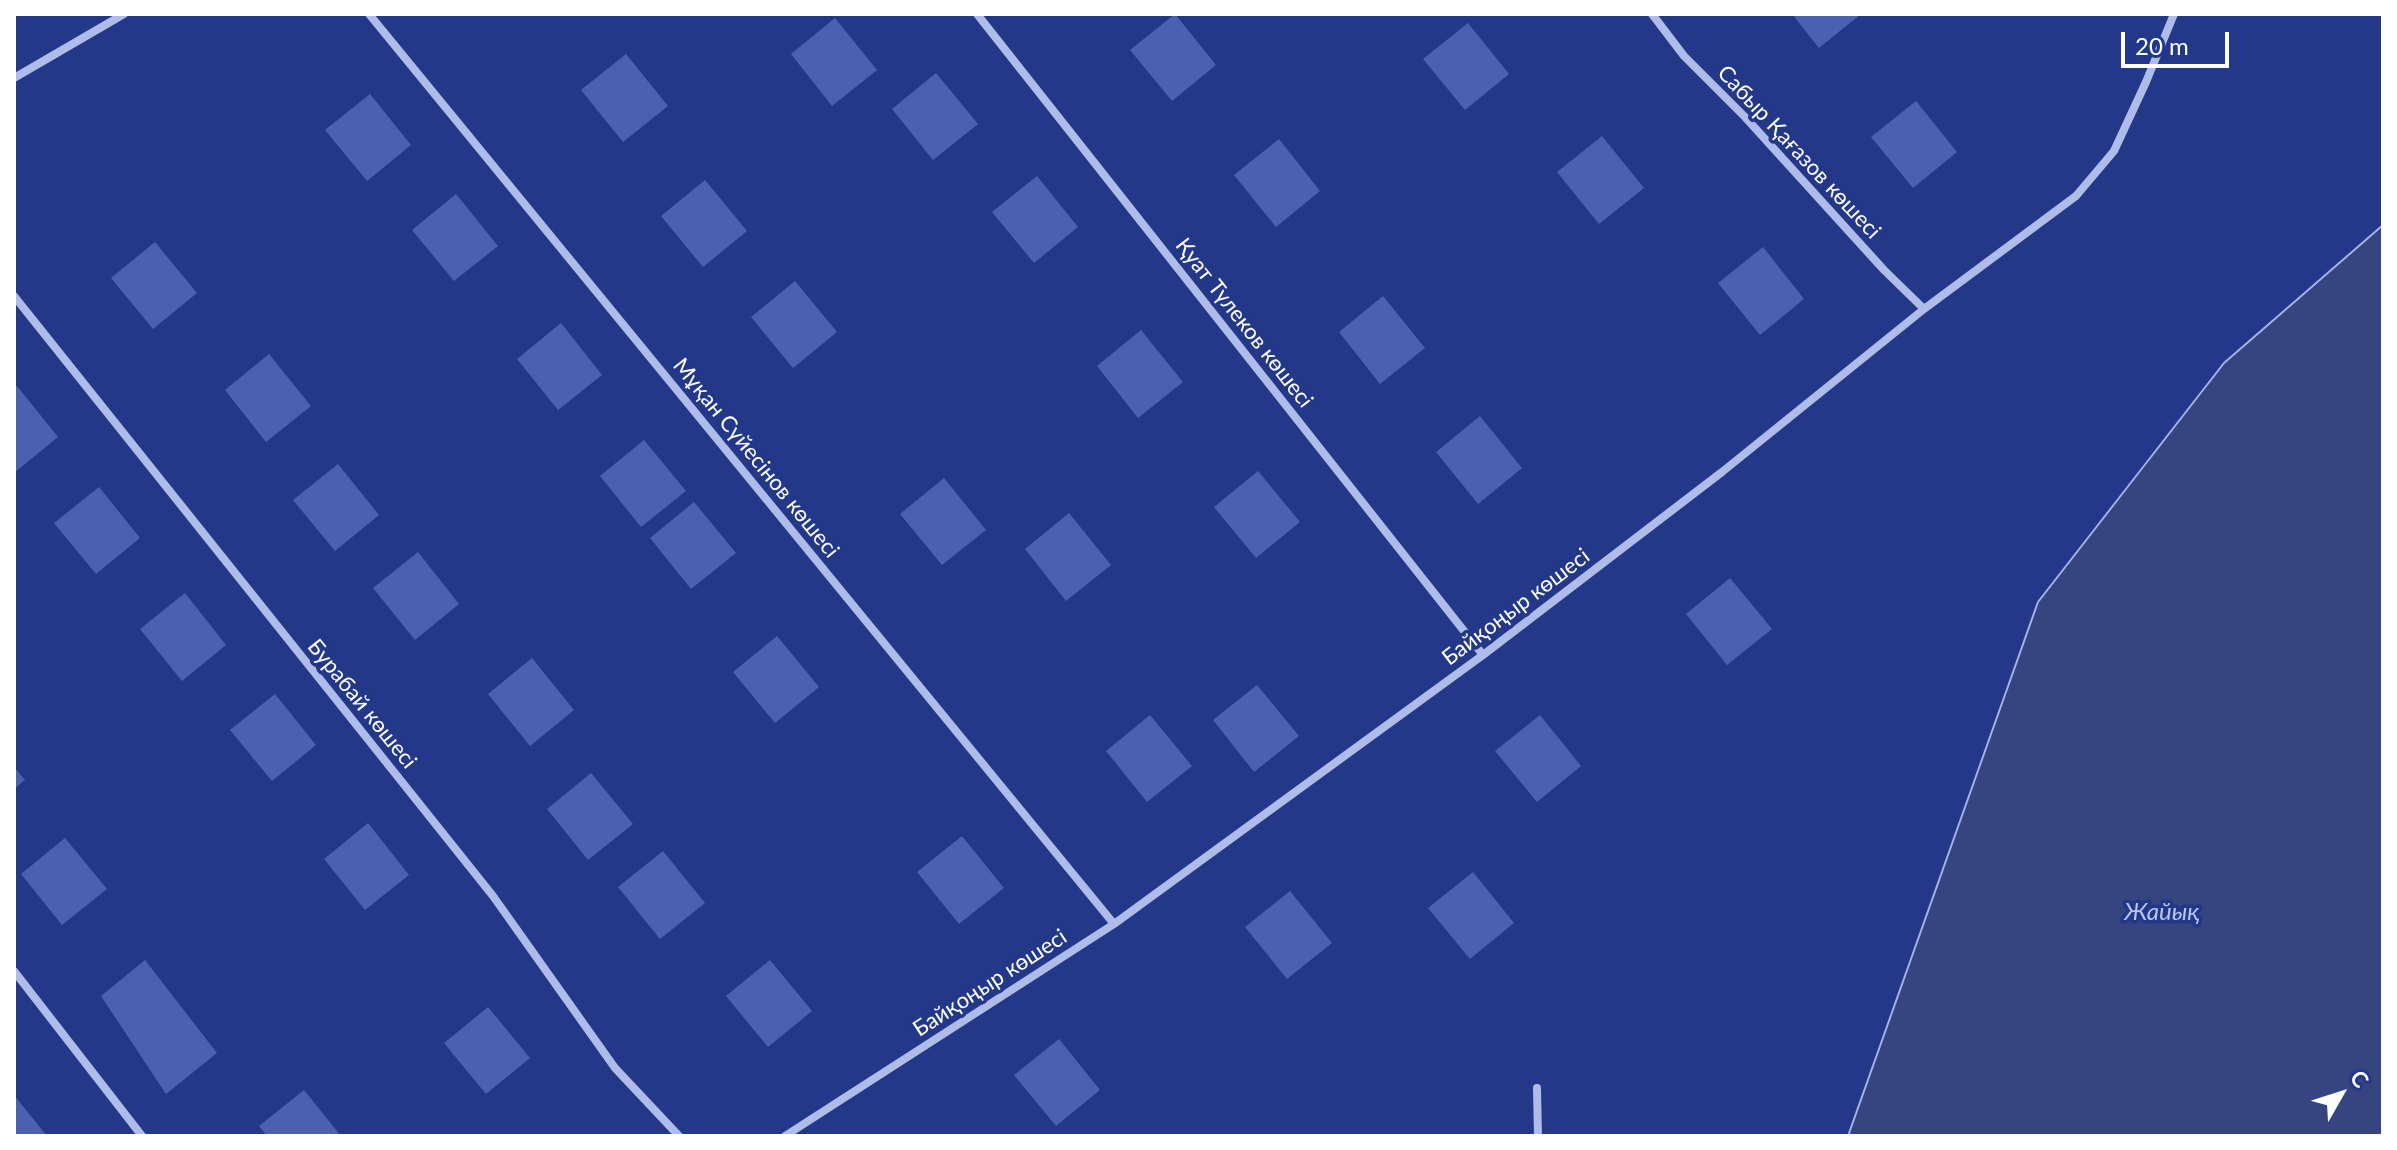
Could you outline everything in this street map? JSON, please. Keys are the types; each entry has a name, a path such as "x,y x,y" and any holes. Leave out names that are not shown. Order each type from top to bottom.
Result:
{"street":[{"path":"14,78 124,14"},
{"name":"Мұқан Сүйесінов көшесі","path":"369,14 1114,924"},
{"name":"Қуат Түлеков көшесі","path":"977,14 1483,655"},
{"name":"Сабыр Қағазов көшесі","path":"1652,14 1684,56 1924,309"},
{"name":"Байқоңыр көшесi","path":"785,1136 1114,924 1483,655 1722,472 1924,309 2076,196 2114,151 2174,14"},
{"name":"Бурабай көшесi","path":"14,296 493,896 615,1068 679,1136"},
{"path":"14,971 142,1136"},
{"path":"1537,1088 1538,1136"}],"water":[{"name":"Жайық","path":"2383,225 2383,1136 1848,1136 2038,602 2224,363"}],"building":[{"path":"1175,14 1216,65 1172,101 1130,50"},
{"path":"1792,14 1861,14 1819,48"},
{"path":"835,18 877,70 832,106 791,54"},
{"path":"1468,23 1509,74 1465,110 1423,59"},
{"path":"626,54 668,106 623,142 581,90"},
{"path":"936,73 978,124 933,160 892,109"},
{"path":"370,94 411,145 367,181 325,130"},
{"path":"1916,101 1957,152 1913,188 1871,137"},
{"path":"1602,136 1644,188 1599,224 1557,172"},
{"path":"1279,139 1320,191 1276,227 1234,175"},
{"path":"1037,176 1078,227 1034,263 992,212"},
{"path":"705,180 747,231 703,267 661,216"},
{"path":"456,194 498,246 454,281 412,230"},
{"path":"155,242 197,293 153,329 111,278"},
{"path":"1763,247 1804,299 1760,335 1718,283"},
{"path":"795,281 837,332 793,368 751,317"},
{"path":"1383,296 1425,348 1380,384 1339,332"},
{"path":"561,323 602,375 558,410 517,359"},
{"path":"1141,330 1183,382 1138,418 1097,366"},
{"path":"269,354 311,406 266,442 225,390"},
{"path":"17,386 58,437 14,473 14,388"},
{"path":"1480,416 1522,468 1478,504 1436,452"},
{"path":"644,440 686,491 641,527 600,476"},
{"path":"338,464 379,515 335,551 293,500"},
{"path":"1258,471 1300,522 1256,558 1214,507"},
{"path":"944,478 986,530 942,565 900,514"},
{"path":"99,487 140,538 96,574 54,523"},
{"path":"694,502 736,553 691,589 650,538"},
{"path":"1069,513 1111,565 1066,601 1025,549"},
{"path":"418,552 459,604 415,640 373,588"},
{"path":"1730,578 1772,629 1727,665 1686,614"},
{"path":"185,593 226,645 182,681 140,629"},
{"path":"777,636 819,687 775,723 733,672"},
{"path":"532,658 574,710 530,746 488,694"},
{"path":"1257,685 1299,736 1254,772 1213,720"},
{"path":"275,694 316,745 272,781 230,730"},
{"path":"1150,715 1192,766 1147,802 1106,751"},
{"path":"1540,715 1581,766 1537,802 1495,751"},
{"path":"14,767 25,780 14,789"},
{"path":"591,773 633,824 588,860 547,809"},
{"path":"368,823 409,875 365,910 324,859"},
{"path":"962,836 1004,888 959,924 917,872"},
{"path":"65,838 107,889 62,925 21,874"},
{"path":"663,851 705,903 660,939 618,887"},
{"path":"1473,872 1514,923 1470,959 1428,908"},
{"path":"1290,891 1332,943 1287,979 1245,927"},
{"path":"145,960 217,1053 166,1094 101,996"},
{"path":"770,960 812,1011 768,1047 726,996"},
{"path":"488,1007 530,1058 486,1094 444,1043"},
{"path":"1059,1039 1100,1090 1056,1126 1014,1075"},
{"path":"304,1090 341,1136 267,1136 259,1126"},
{"path":"14,1095 47,1136 14,1136"}]}
